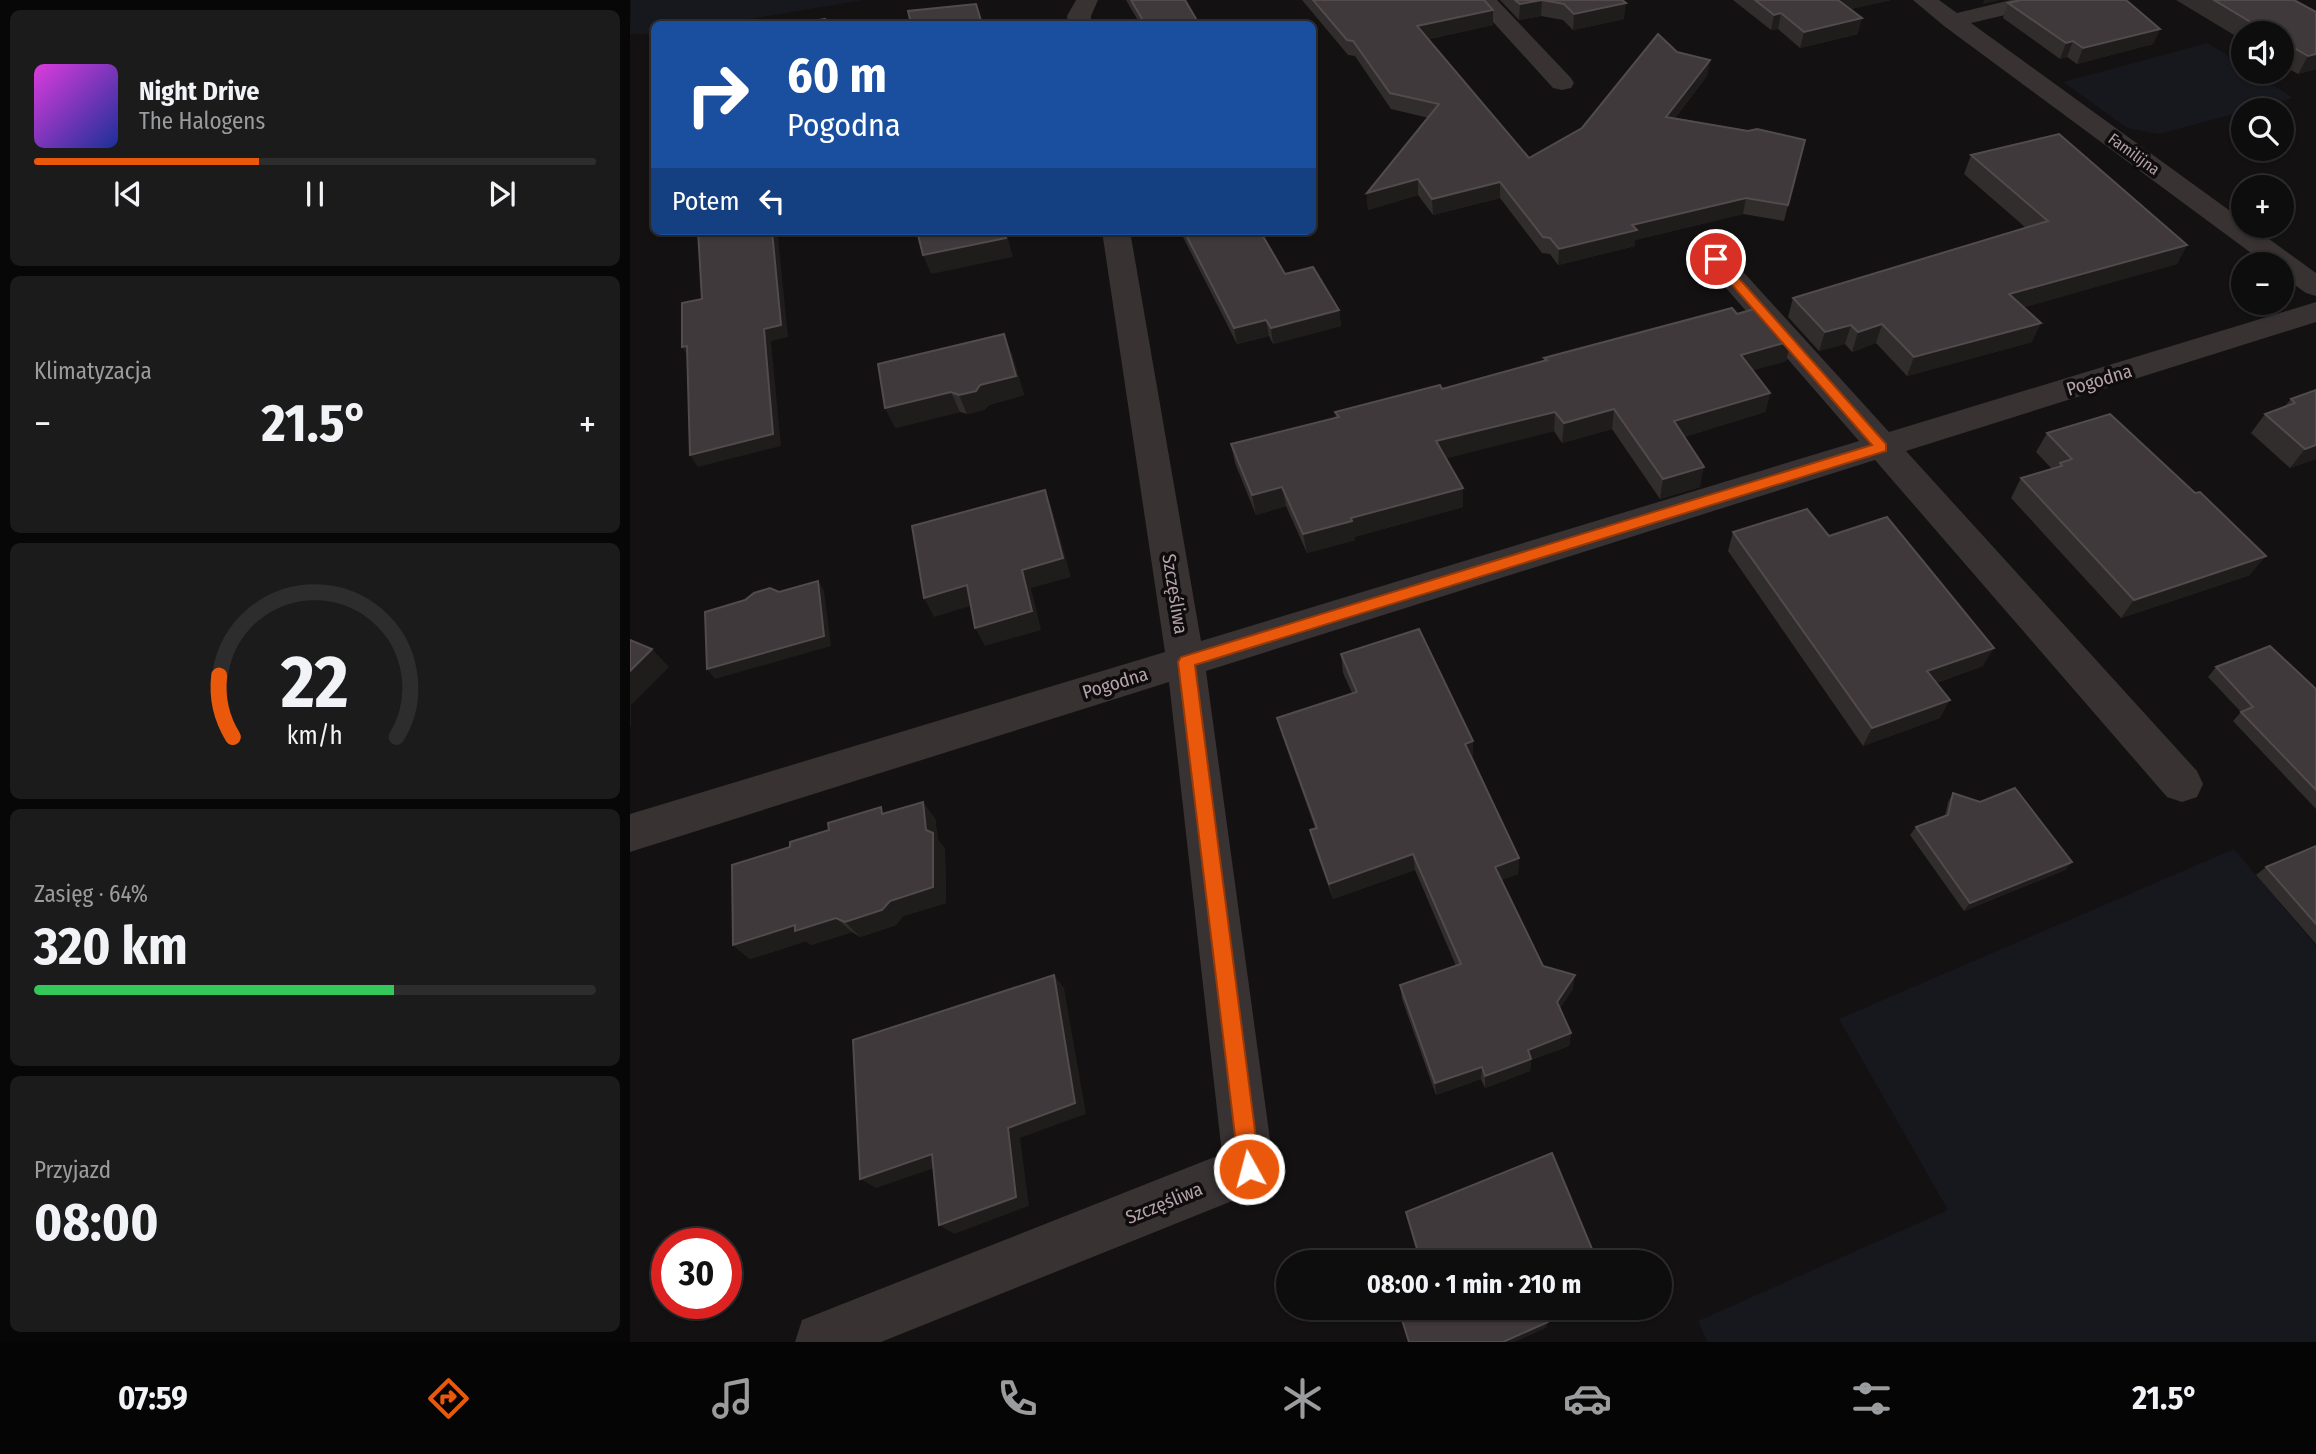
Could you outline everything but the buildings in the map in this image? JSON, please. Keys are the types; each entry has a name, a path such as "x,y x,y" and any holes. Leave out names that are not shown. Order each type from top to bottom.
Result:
{"street":[{"path":"1080,21 1079,16 1087,0"},
{"path":"1484,0 1562,83"},
{"name":"Familijna","path":"1924,0 2316,287"},
{"path":"1952,21 2040,0"},
{"name":"Szczęśliwa","path":"821,1339 1249,1169 1186,662 1117,235"},
{"path":"1716,259 2182,784"},
{"name":"Pogodna","path":"630,832 2316,312"}],"shaded area":[{"path":"631,0 863,0 739,21 651,21 651,34 630,34"},
{"path":"2208,43 2231,58 2231,84 2271,84 2293,98 2231,98 2231,115 2159,134 2127,128 2063,82"},
{"path":"2234,849 2316,946 2316,1342 1707,1342 1698,1321 1948,1210 1839,1019"}],"route":[{"path":"1249,1169 1186,662 1881,447 1716,259"}]}
